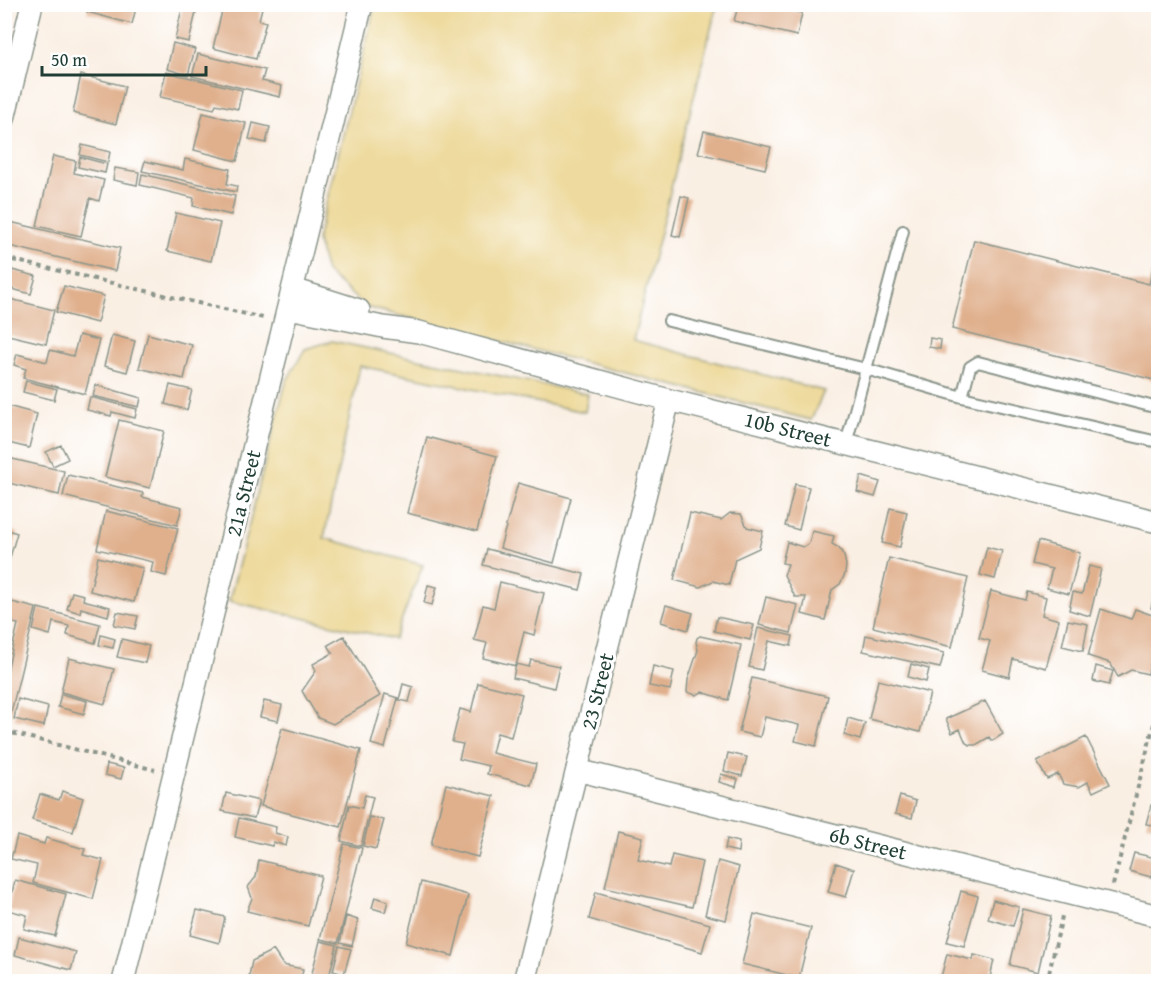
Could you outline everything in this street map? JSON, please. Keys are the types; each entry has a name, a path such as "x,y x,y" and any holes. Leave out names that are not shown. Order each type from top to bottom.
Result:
{"street":[{"path":"4,119 11,64 32,4"},
{"name":"21a Street","path":"123,981 362,4"},
{"name":"10b Street","path":"289,307 386,318 418,332 669,400 1158,522"},
{"name":"23 Street","path":"524,981 669,400"},
{"name":"6b Street","path":"577,770 1158,916"}],"lane":[{"path":"846,444 903,231"},
{"path":"669,321 866,369 963,397 1158,442"},
{"path":"963,397 970,367 978,362 1158,408"}],"path":[{"path":"4,258 289,307"},
{"path":"1109,903 1158,708"},
{"path":"4,730 173,775"},
{"path":"1047,981 1068,893"}],"sand":[{"path":"375,5 717,5 633,340 824,391 811,420 366,307 326,272 317,240"},
{"path":"332,341 588,394 585,412 360,366 324,538 423,565 394,639 229,601 286,382 305,349"}],"building":[{"path":"89,4 137,4 132,24 87,12"},
{"path":"183,4 198,4 189,42 175,39"},
{"path":"227,4 263,4 259,20 266,22 256,59 213,48 222,11 225,11"},
{"path":"727,4 765,4 802,13 797,36 734,21 737,10 726,7"},
{"path":"173,43 195,49 188,75 167,69"},
{"path":"198,54 265,70 262,81 282,86 280,97 192,76"},
{"path":"166,72 242,90 238,109 216,104 214,109 160,97"},
{"path":"81,75 125,86 116,124 73,113"},
{"path":"203,113 246,123 237,161 194,150"},
{"path":"253,123 270,127 266,143 249,139"},
{"path":"704,131 771,147 765,169 698,153"},
{"path":"82,145 110,152 108,162 80,155"},
{"path":"53,156 76,161 74,173 104,180 99,201 90,198 81,236 37,226"},
{"path":"80,157 107,164 105,173 78,167"},
{"path":"185,159 230,169 227,184 237,186 236,192 142,171 145,161 183,170"},
{"path":"115,168 139,172 137,185 113,180"},
{"path":"142,174 235,196 231,215 193,206 194,198 140,185"},
{"path":"681,196 689,198 680,237 672,235"},
{"path":"176,213 220,223 211,261 167,251"},
{"path":"10,222 120,248 115,271 5,245"},
{"path":"974,240 1149,284 1158,248 1158,381 952,329"},
{"path":"12,270 36,276 31,294 8,288"},
{"path":"64,286 104,296 97,323 56,312"},
{"path":"10,299 54,310 46,344 4,334 4,321"},
{"path":"148,334 192,345 184,379 139,368"},
{"path":"79,335 99,340 85,394 23,378 26,369 14,365 17,354 47,362 50,350 73,356"},
{"path":"112,335 135,341 127,372 104,366"},
{"path":"930,338 941,340 940,349 929,347"},
{"path":"26,381 57,389 54,400 23,392"},
{"path":"96,385 141,398 139,407 93,396"},
{"path":"170,385 192,390 187,410 165,404"},
{"path":"90,397 137,409 135,418 112,412 111,416 87,410"},
{"path":"4,405 37,414 29,448 4,442"},
{"path":"119,420 164,431 150,488 105,477"},
{"path":"427,437 497,456 477,531 407,513"},
{"path":"61,445 68,459 53,466 46,452"},
{"path":"4,457 64,471 59,495 4,482"},
{"path":"68,475 143,493 142,497 182,507 177,525 63,496"},
{"path":"861,476 880,482 875,497 857,492"},
{"path":"518,483 571,498 554,563 500,548"},
{"path":"795,484 809,487 799,530 785,526"},
{"path":"890,508 907,512 900,547 882,543"},
{"path":"106,511 178,528 166,576 151,572 153,562 97,549"},
{"path":"690,513 721,520 730,513 741,514 747,527 763,531 759,548 735,559 729,585 713,581 700,587 674,580"},
{"path":"5,529 17,533 5,575"},
{"path":"812,531 834,536 832,544 839,548 846,565 840,584 832,590 825,620 802,614 806,597 795,597 784,575 788,564 782,563 787,542 803,547 809,543"},
{"path":"1038,541 1080,553 1069,594 1047,588 1052,569 1032,564"},
{"path":"987,547 1002,551 995,579 980,575"},
{"path":"487,549 584,574 580,590 483,565"},
{"path":"98,557 143,568 134,602 90,591"},
{"path":"889,558 968,578 952,647 873,627"},
{"path":"1089,566 1101,569 1090,616 1069,610 1073,592 1082,594"},
{"path":"1158,581 1158,610 1151,608"},
{"path":"500,582 544,593 534,635 524,632 516,666 483,658 487,643 474,640 483,605 494,608"},
{"path":"428,585 437,587 432,605 424,603"},
{"path":"991,591 1025,600 1027,592 1046,597 1042,615 1059,620 1046,668 1013,659 1009,677 982,670 990,641 979,638"},
{"path":"72,592 84,595 83,600 110,607 108,616 81,608 80,613 67,609"},
{"path":"766,597 798,605 791,633 759,625"},
{"path":"4,600 36,608 10,717 4,716 4,684 18,624 4,621"},
{"path":"666,605 693,613 688,630 661,622"},
{"path":"38,608 100,624 95,643 67,635 69,626 53,622 50,635 33,630"},
{"path":"1101,609 1131,619 1135,609 1158,617 1158,631 1148,674 1131,670 1118,677 1110,663 1088,656"},
{"path":"117,612 138,616 135,629 114,625"},
{"path":"717,617 754,625 750,640 714,631"},
{"path":"1068,620 1088,624 1083,651 1062,646"},
{"path":"758,628 793,636 791,646 769,641 762,670 749,667"},
{"path":"101,635 115,639 113,648 99,645"},
{"path":"866,635 944,653 940,668 863,651"},
{"path":"344,636 380,696 333,724 318,718 302,691 316,671 313,664 333,653 328,645"},
{"path":"700,636 741,645 728,700 702,692 696,695 687,692 688,680 698,650 696,642"},
{"path":"122,639 149,646 145,663 117,657"},
{"path":"69,658 114,669 105,704 61,692"},
{"path":"531,660 559,666 554,688 513,678 516,664 529,667"},
{"path":"911,664 929,669 926,682 908,677"},
{"path":"653,666 674,671 670,690 649,686"},
{"path":"1096,666 1113,671 1109,685 1093,681"},
{"path":"752,678 828,696 816,746 795,741 799,725 765,717 760,737 739,732"},
{"path":"878,680 930,693 920,732 869,719"},
{"path":"478,683 522,694 511,737 497,733 492,753 536,764 531,785 487,774 489,766 459,759 463,744 452,742 460,709 471,712"},
{"path":"403,684 413,687 409,702 399,700"},
{"path":"61,694 87,701 84,714 58,707"},
{"path":"385,694 398,698 385,748 371,744"},
{"path":"18,699 48,707 44,726 14,719"},
{"path":"264,701 282,705 278,721 260,717"},
{"path":"985,701 1003,734 992,741 989,737 976,745 970,745 966,743 960,729 952,733 946,719"},
{"path":"848,718 865,723 860,740 844,735"},
{"path":"282,728 361,750 341,827 261,806"},
{"path":"1086,737 1110,784 1093,792 1088,782 1079,787 1063,784 1058,774 1047,779 1037,762"},
{"path":"728,753 747,757 742,776 724,771"},
{"path":"107,764 124,768 121,779 105,775"},
{"path":"721,774 738,779 736,787 719,782"},
{"path":"446,784 494,796 478,857 431,845"},
{"path":"62,791 83,798 73,832 32,820 40,794 59,800"},
{"path":"226,793 259,801 254,818 222,811"},
{"path":"365,795 373,797 361,846 341,841 349,805 362,808"},
{"path":"900,796 916,801 912,818 895,814"},
{"path":"1151,805 1158,806 1158,826 1146,824"},
{"path":"370,817 384,820 376,849 363,846"},
{"path":"239,818 276,827 275,833 288,837 286,846 273,842 272,846 235,837"},
{"path":"618,831 643,837 638,860 669,867 672,855 702,862 692,907 605,887"},
{"path":"17,836 44,844 46,838 85,849 83,855 103,860 93,899 33,883 37,865 11,859"},
{"path":"727,839 739,842 738,852 725,849"},
{"path":"344,844 362,848 338,943 320,939"},
{"path":"1134,853 1156,858 1151,877 1129,871"},
{"path":"259,860 321,876 308,926 247,911 252,898 248,887 256,877"},
{"path":"718,861 739,867 726,920 705,915"},
{"path":"836,863 854,869 846,897 828,892"},
{"path":"15,880 66,894 55,936 24,929 27,915 8,910"},
{"path":"421,882 468,895 453,956 406,943"},
{"path":"961,891 978,896 964,946 947,942"},
{"path":"596,892 710,924 702,952 589,919"},
{"path":"375,897 388,901 385,912 372,908"},
{"path":"993,900 1019,907 1013,926 988,919"},
{"path":"1023,909 1051,916 1038,972 1010,965"},
{"path":"197,910 225,917 219,943 190,935"},
{"path":"754,914 811,928 799,978 742,964"},
{"path":"346,916 358,920 352,946 340,943"},
{"path":"19,937 76,952 71,970 15,955"},
{"path":"320,941 337,945 328,981 310,981"},
{"path":"339,946 351,949 344,974 333,971"},
{"path":"273,950 283,965 303,969 301,981 248,981 252,961"},
{"path":"947,954 973,960 974,955 994,960 990,978 1001,981 940,981"}]}
